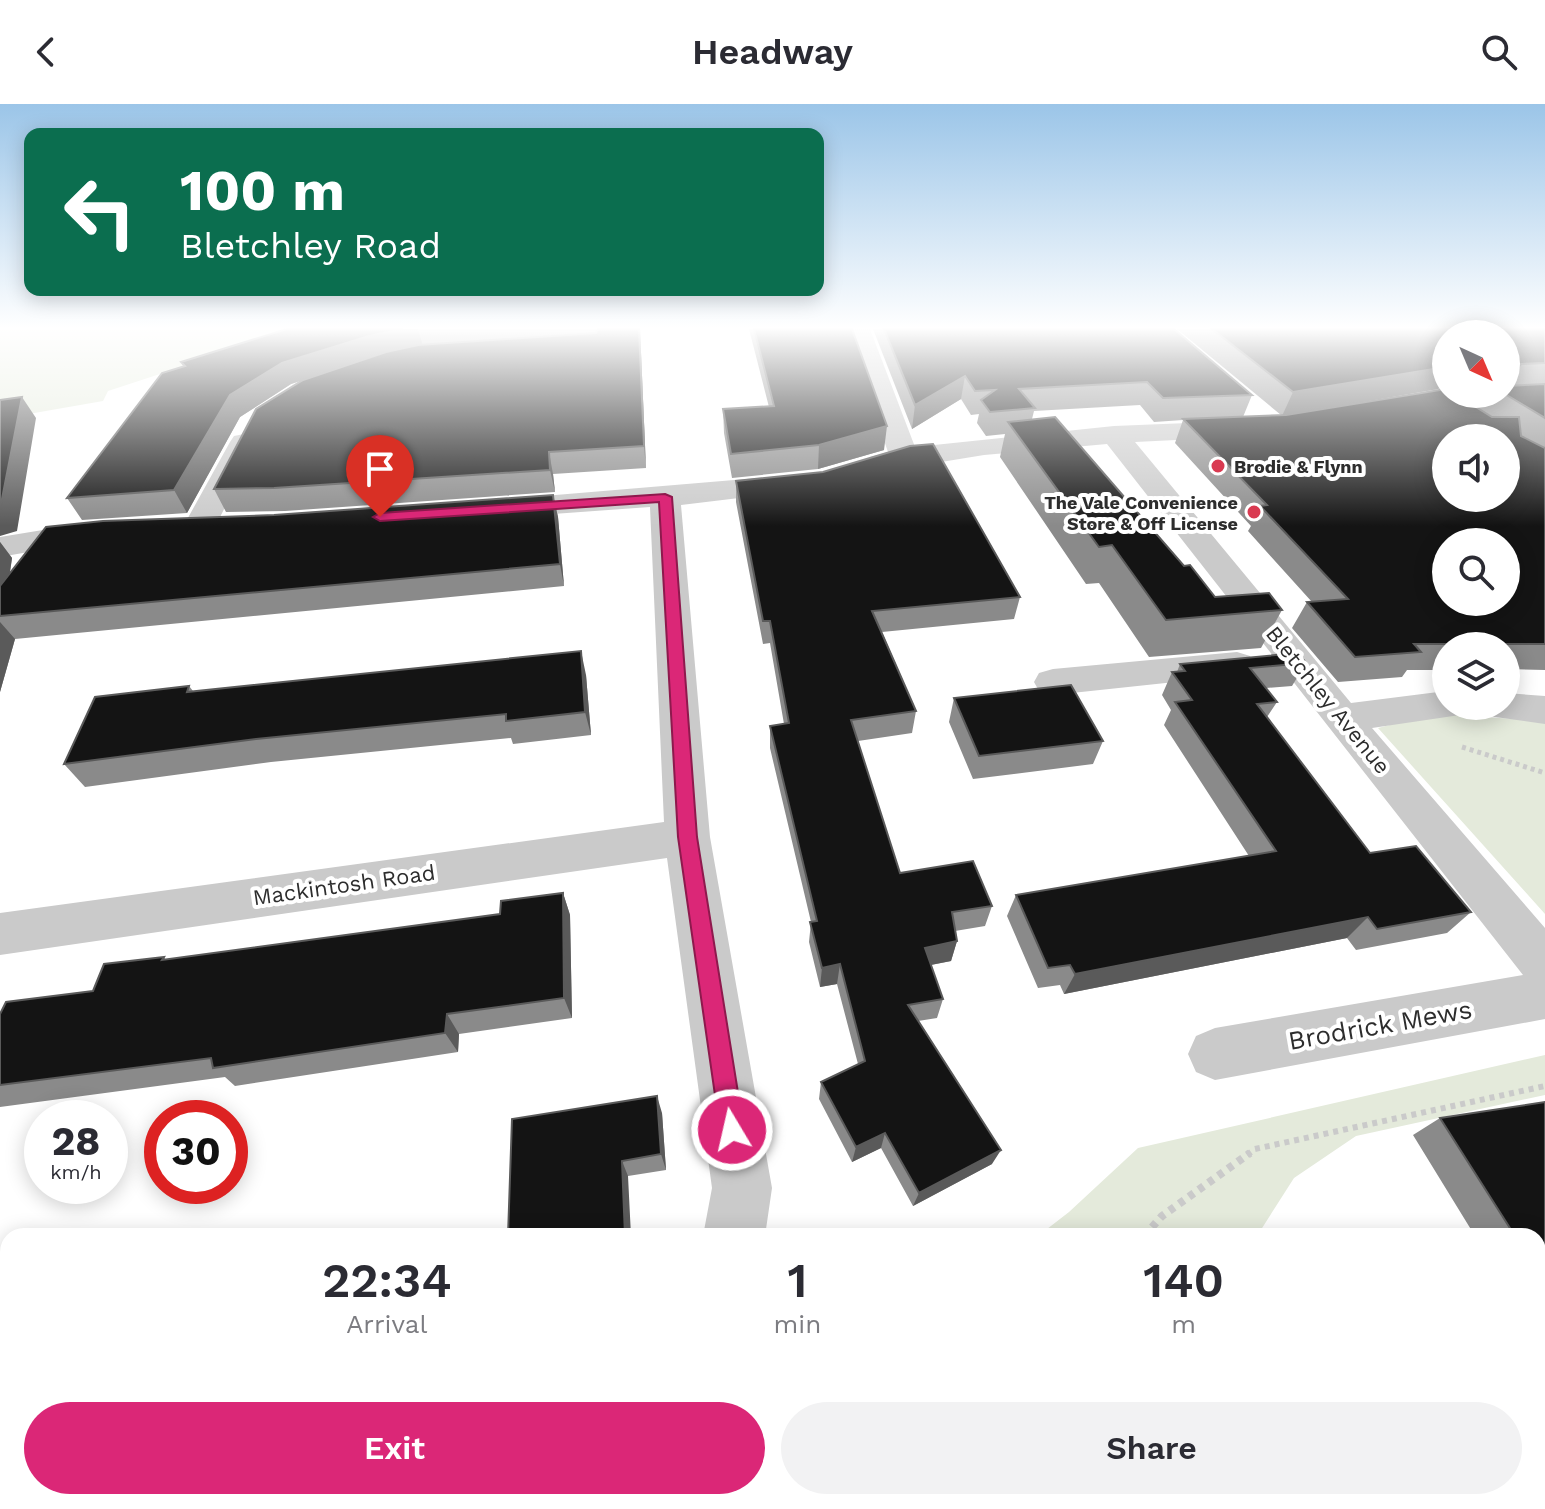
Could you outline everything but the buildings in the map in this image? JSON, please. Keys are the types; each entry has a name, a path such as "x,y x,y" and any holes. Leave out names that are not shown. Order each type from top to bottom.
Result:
{"street":[{"path":"882,395 904,456"},
{"path":"1520,397 1545,396"},
{"path":"1380,410 1432,401"},
{"path":"1451,408 1474,423"},
{"path":"200,525 253,424"},
{"path":"459,512 665,497 836,477 904,456 1114,434 1260,429"},
{"name":"Bletchley Avenue","path":"1114,434 1341,718 1545,965"},
{"path":"665,497 687,837 742,1188 735,1228"},
{"path":"0,547 72,534 118,530"},
{"path":"1053,682 1295,660"},
{"path":"1341,718 1432,707"},
{"path":"1520,708 1545,710"},
{"name":"Mackintosh Road","path":"0,934 687,837"},
{"name":"Brodrick Mews","path":"1215,1054 1545,995"}],"path":[{"path":"1151,1228 1162,1216 1255,1149 1545,1086"}],"green space":[{"path":"0,395 106,395 103,401 0,419"},
{"path":"1413,719 1545,721 1545,914 1378,728"},
{"path":"1545,1055 1545,1095 1356,1136 1294,1178 1262,1228 1048,1228 1138,1148"}],"place":[{"name":"Brodie & Flynn","path":"1218,466"},
{"name":"The Vale Convenience Store & Off License","path":"1254,512"}],"route":[{"path":"380,517 665,497 687,837 732,1130"}]}
